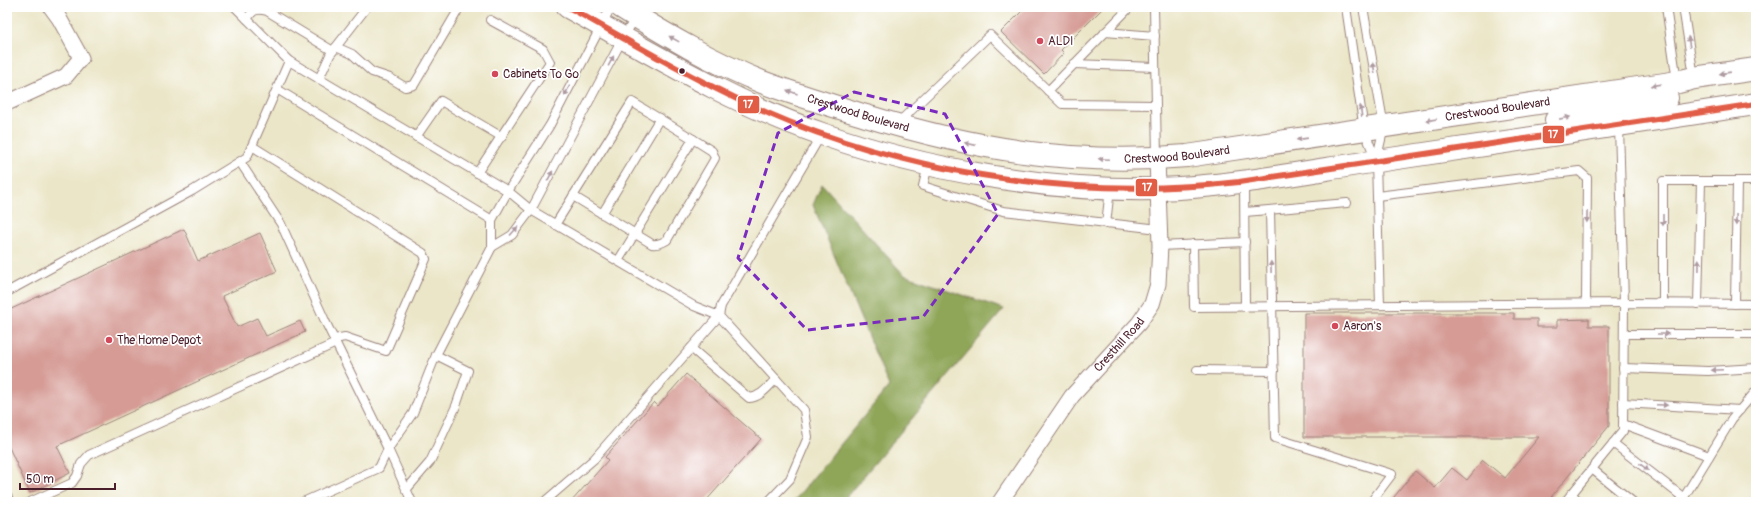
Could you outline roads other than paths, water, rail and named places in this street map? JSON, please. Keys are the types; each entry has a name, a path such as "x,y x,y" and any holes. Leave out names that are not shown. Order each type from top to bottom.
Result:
{"main road":[{"path":"568,7 606,16 623,38 734,99 821,134 928,165 1012,179 1062,185 1157,189 1244,181 1756,104"},
{"name":"Crestwood Boulevard","path":"628,12 700,53 763,82 897,125 981,146 1036,155 1109,159 1187,156 1756,69"},
{"path":"1405,157 1442,144 1474,136 1679,95 1686,92 1686,80"},
{"path":"928,165 937,136"}],"street":[{"path":"7,103 66,76 81,58 59,18 51,7"},
{"name":"Cresthill Road","path":"1000,502 1072,396 1139,323 1152,304 1158,284 1160,246 1157,158"}],"lane":[{"path":"235,7 289,61 508,191 531,210 555,225 694,306 719,316 804,410 808,437 790,479 768,502"},
{"path":"319,79 335,49 367,7"},
{"path":"247,19 253,11 257,9 267,11 335,49 352,54 372,72 390,78 405,87 414,85 457,12 456,7"},
{"path":"1048,91 1130,7"},
{"path":"1154,7 1157,158"},
{"path":"1346,7 1374,128 1376,161"},
{"path":"1363,7 1376,161 1380,305"},
{"path":"1666,7 1686,80"},
{"path":"1683,7 1686,80"},
{"path":"492,247 512,235 531,210 623,38 628,12"},
{"path":"303,502 378,468 388,449 413,413 436,355 492,247 492,220 508,191 550,125 606,16"},
{"path":"477,173 550,62 543,49 490,20"},
{"path":"1105,32 1155,36"},
{"path":"897,125 990,35 1062,104 1156,105"},
{"path":"7,292 192,191 247,157 289,61"},
{"path":"1074,64 1155,67"},
{"path":"277,89 492,220"},
{"path":"416,136 441,101 502,137"},
{"path":"555,225 573,196 632,102 712,151 715,158 666,240 657,245 652,244 634,234 573,196"},
{"path":"602,214 660,118"},
{"path":"1565,502 1623,431 1624,303 1618,125"},
{"path":"544,502 594,459 719,316 721,306 821,134"},
{"path":"618,261 693,139"},
{"path":"30,502 72,483 77,476 81,464 89,455 335,341 345,337 386,351 426,259 423,253 252,146"},
{"path":"240,162 281,224 412,502"},
{"path":"928,165 923,186 1003,211 1159,229"},
{"path":"1377,196 1579,171 1587,178 1586,303"},
{"path":"1244,181 1245,307"},
{"path":"1663,303 1663,181 1756,181"},
{"path":"1698,304 1701,181"},
{"path":"1735,304 1737,181"},
{"path":"1106,224 1110,187"},
{"path":"1245,212 1347,203"},
{"path":"1270,210 1275,438 1392,474 1371,502"},
{"path":"1160,246 1245,242"},
{"path":"1193,244 1194,307 1586,303 1756,304"},
{"path":"1624,334 1756,334"},
{"path":"691,348 750,398 760,395 776,379"},
{"path":"406,490 430,462 456,406 468,371 436,355"},
{"path":"1623,368 1708,370 1756,368"},
{"path":"1197,370 1274,371"},
{"path":"1613,443 1682,500 1732,419 1756,391"},
{"path":"1623,403 1740,410"},
{"path":"1623,424 1709,456"},
{"path":"1592,469 1633,502"},
{"path":"1571,494 1580,502"},
{"path":"7,496 10,502"}],"place":[{"name":"ALDI","path":"1040,41"},
{"name":"Cabinets To Go","path":"495,74"},
{"name":"Aaron's","path":"1335,326"},
{"name":"The Home Depot","path":"109,340"}]}
